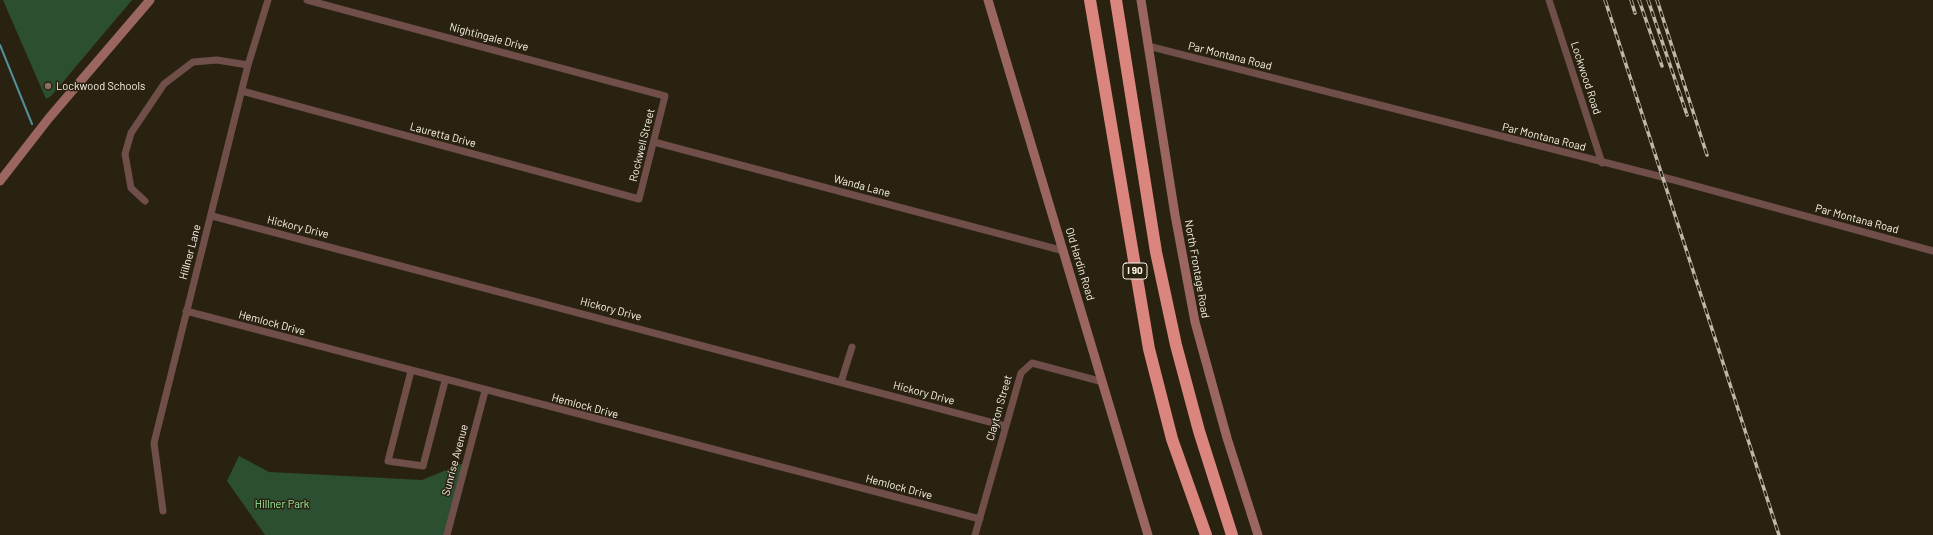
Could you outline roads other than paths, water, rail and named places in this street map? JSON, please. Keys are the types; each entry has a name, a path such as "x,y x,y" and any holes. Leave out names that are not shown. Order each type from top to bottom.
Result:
{"highway":[{"name":"I 90","path":"1090,0 1149,349 1172,439 1206,535"},
{"name":"I 90","path":"1116,0 1156,252 1176,345 1199,432 1232,535"}],"street":[{"path":"0,181 49,118 150,0"},
{"name":"Hillner Lane","path":"163,511 154,443 186,311 212,216 248,65 268,0"},
{"name":"Nightingale Drive","path":"307,0 665,96"},
{"name":"Old Hardin Road","path":"988,0 1148,535"},
{"name":"North Frontage Road","path":"1141,0 1195,322 1227,438 1258,535"},
{"name":"Lockwood Road","path":"1549,0 1602,163"},
{"name":"Par Montana Road","path":"1148,46 1602,163 1674,180 1933,251"},
{"path":"144,201 131,188 125,154 131,133 164,84 192,62 217,60 248,65"},
{"name":"Lauretta Drive","path":"242,91 639,200"},
{"name":"Rockwell Street","path":"639,200 665,96"},
{"name":"Wanda Lane","path":"654,142 1064,251"},
{"name":"Hickory Drive","path":"212,216 1005,426"},
{"name":"Hemlock Drive","path":"186,311 485,391 980,519"},
{"path":"841,382 852,347"},
{"name":"Clayton Street","path":"975,535 1021,374 1032,363 1103,382"},
{"path":"411,371 388,461 423,466 445,380"},
{"name":"Sunrise Avenue","path":"447,535 485,391"}],"waterway":[{"path":"0,45 32,124"}],"railway":[{"path":"1605,0 1779,535"},
{"path":"1631,0 1635,13"},
{"path":"1639,0 1662,66"},
{"path":"1648,0 1687,115"},
{"path":"1657,0 1707,155"}],"place":[{"name":"Lockwood Schools","path":"48,86"}],"park label":[{"name":"Hillner Park","path":"282,504"}]}
